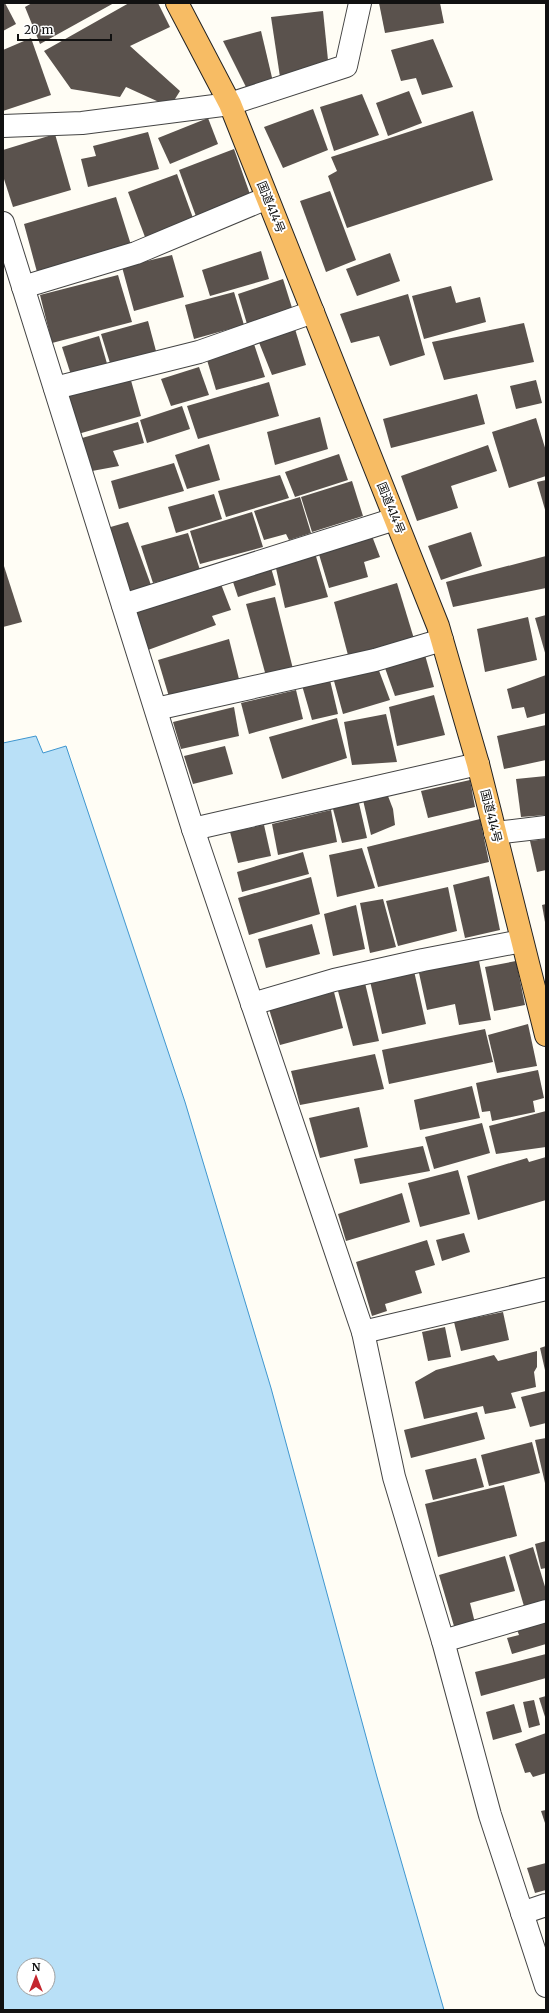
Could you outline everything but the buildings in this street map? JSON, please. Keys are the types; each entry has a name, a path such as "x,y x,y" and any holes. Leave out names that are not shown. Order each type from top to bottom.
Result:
{"highway":[{"name":"国道414号","path":"176,3 230,104 438,626 478,764 546,1035"}],"street":[{"path":"3,126 82,123 230,104 346,66 360,3"},
{"path":"23,287 136,253 267,198"},
{"path":"3,223 193,829 363,1332 394,1477 443,1641 490,1815 546,1986"},
{"path":"55,388 199,352 313,312"},
{"path":"123,606 395,519"},
{"path":"156,709 375,660 442,640"},
{"path":"193,829 478,764"},
{"path":"495,833 546,827"},
{"path":"252,1004 334,980 423,960 522,941"},
{"path":"363,1332 546,1289"},
{"path":"443,1641 546,1611"},
{"path":"522,1913 546,1905"}],"water":[{"path":"36,736 43,753 66,746 185,1102 271,1388 377,1777 444,2010 3,2010 3,743"}]}
